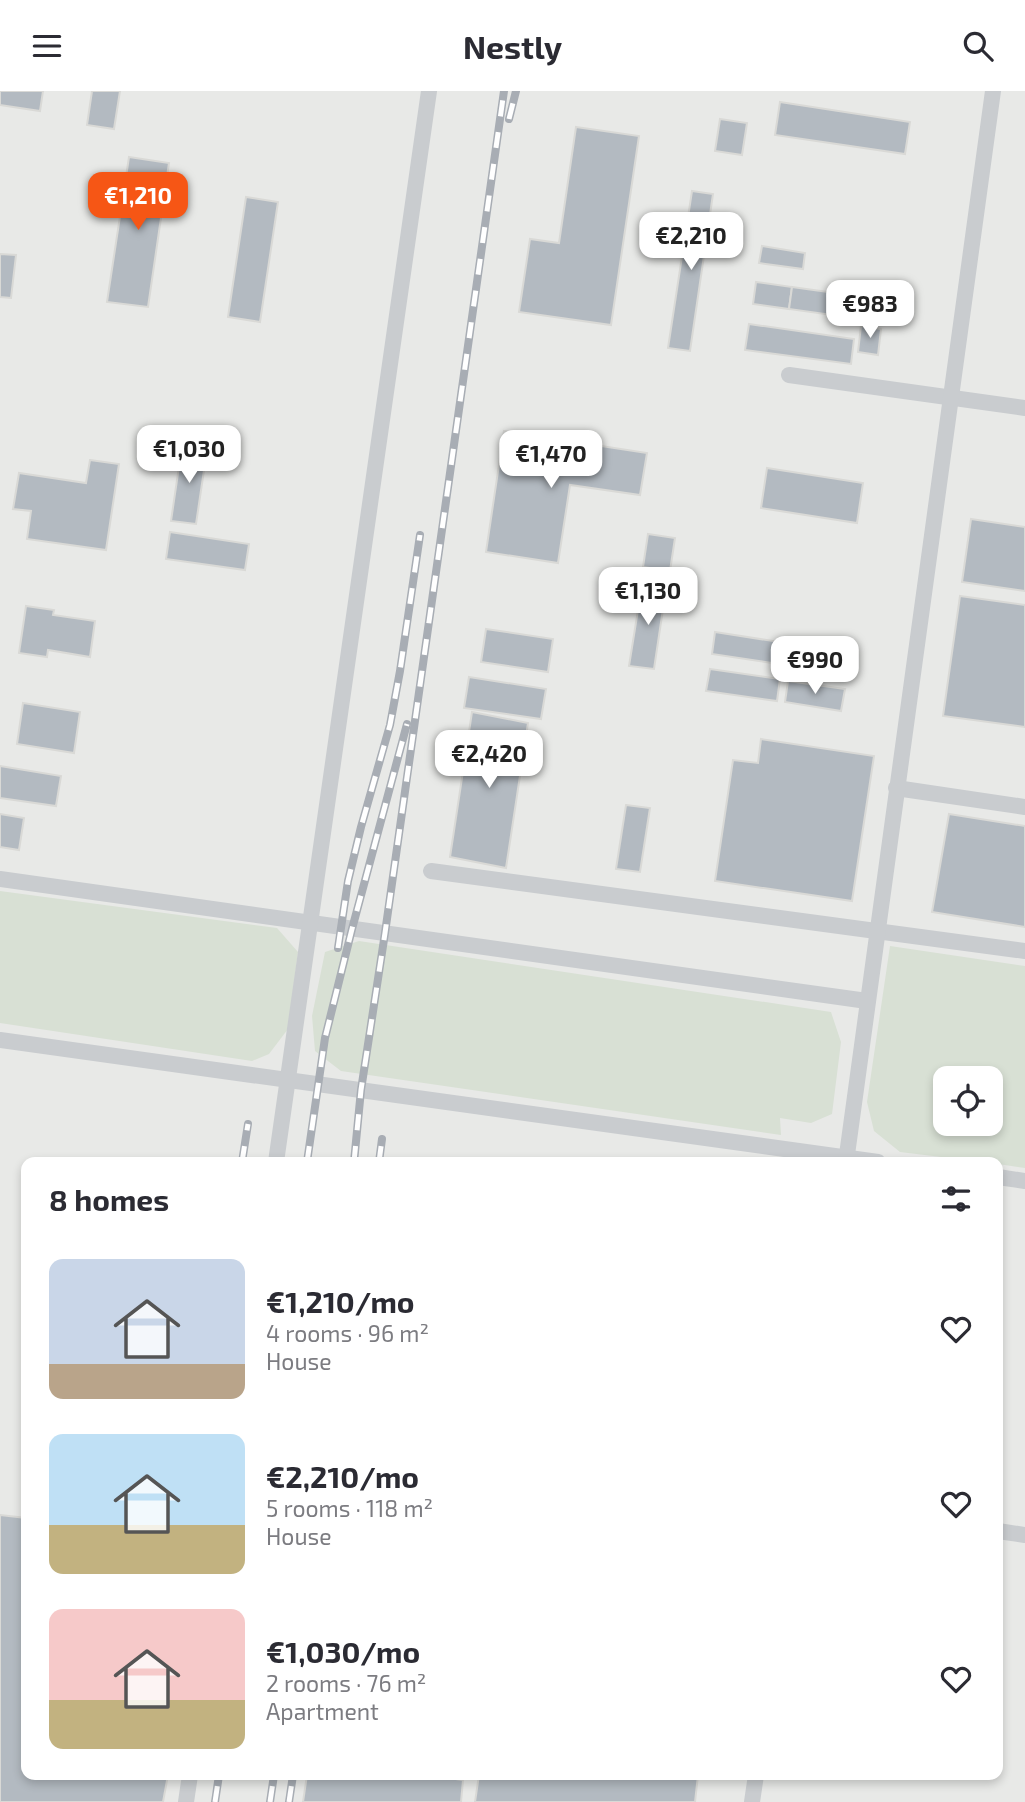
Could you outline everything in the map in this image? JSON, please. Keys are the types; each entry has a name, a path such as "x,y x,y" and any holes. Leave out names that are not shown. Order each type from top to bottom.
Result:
{"lane":[{"path":"277,1157 429,91"},
{"path":"846,1157 993,91"},
{"path":"789,375 1025,408"},
{"path":"896,788 1025,807"},
{"path":"431,871 1025,951"},
{"path":"0,879 867,1001"},
{"path":"0,1040 825,1157"},
{"path":"1003,1178 1025,1181"},
{"path":"1003,1532 1025,1535"},
{"path":"186,1802 189,1780"},
{"path":"752,1802 755,1780"}],"shaded area":[{"path":"0,91 1025,91 1025,1802 0,1802"},
{"path":"0,891 277,928 298,952 288,1029 269,1054 252,1061 0,1023"},
{"path":"359,941 831,1012 841,1042 832,1114 811,1123 780,1118 781,1135 341,1071 315,1051 312,1016 325,952"},
{"path":"890,946 1025,966 1025,1168 1003,1165 1003,1157 941,1157 900,1152 874,1131 867,1102"}],"building":[{"path":"0,91 43,91 40,111 0,105"},
{"path":"92,91 120,91 114,129 87,125"},
{"path":"780,102 910,122 905,154 775,135"},
{"path":"720,119 747,123 742,155 715,151"},
{"path":"576,127 639,136 611,325 519,312 530,239 559,243"},
{"path":"129,157 169,163 148,307 107,302"},
{"path":"692,191 713,194 690,351 668,348"},
{"path":"246,197 278,202 260,322 228,317"},
{"path":"762,246 805,253 803,269 759,263"},
{"path":"0,254 16,255 11,298 0,297"},
{"path":"756,282 792,287 789,309 753,304"},
{"path":"792,287 886,300 882,322 789,309"},
{"path":"749,324 854,339 851,364 745,350"},
{"path":"861,326 881,329 878,355 858,352"},
{"path":"504,431 647,453 640,495 570,485 558,563 486,552"},
{"path":"182,446 207,450 196,524 171,521"},
{"path":"90,460 119,464 106,550 27,539 31,511 13,509 19,473 86,483"},
{"path":"767,468 863,483 857,523 761,508"},
{"path":"971,519 1025,527 1025,591 962,582"},
{"path":"170,532 249,544 245,570 166,559"},
{"path":"648,534 675,538 670,571 643,567"},
{"path":"642,585 666,589 654,669 629,666"},
{"path":"960,596 1025,605 1025,727 943,716"},
{"path":"26,606 54,610 53,615 95,621 90,657 48,650 47,657 19,653"},
{"path":"486,629 553,639 548,672 481,662"},
{"path":"715,632 850,653 847,674 712,654"},
{"path":"710,669 780,679 777,701 706,691"},
{"path":"469,677 546,689 541,719 464,708"},
{"path":"788,681 845,689 841,711 785,702"},
{"path":"23,703 80,712 74,753 17,744"},
{"path":"472,712 528,723 506,868 450,857"},
{"path":"761,739 874,756 852,901 715,881 733,760 758,763"},
{"path":"0,766 61,776 56,806 0,798"},
{"path":"626,805 650,808 640,872 616,869"},
{"path":"0,814 24,818 19,850 0,847"},
{"path":"949,814 1025,826 1025,927 932,912"},
{"path":"0,1515 21,1517 21,1780 167,1780 163,1802 0,1802"},
{"path":"306,1780 463,1780 461,1802 303,1802"},
{"path":"478,1780 697,1780 695,1802 475,1802"}],"railway":[{"path":"354,1157 361,1090 504,91"},
{"path":"509,119 516,91"},
{"path":"338,948 348,881 390,725 420,535"},
{"path":"308,1157 325,1038 407,724"},
{"path":"243,1157 248,1124"},
{"path":"380,1157 382,1139"},
{"path":"215,1802 218,1780"},
{"path":"270,1802 273,1780"},
{"path":"289,1802 292,1780"}]}
